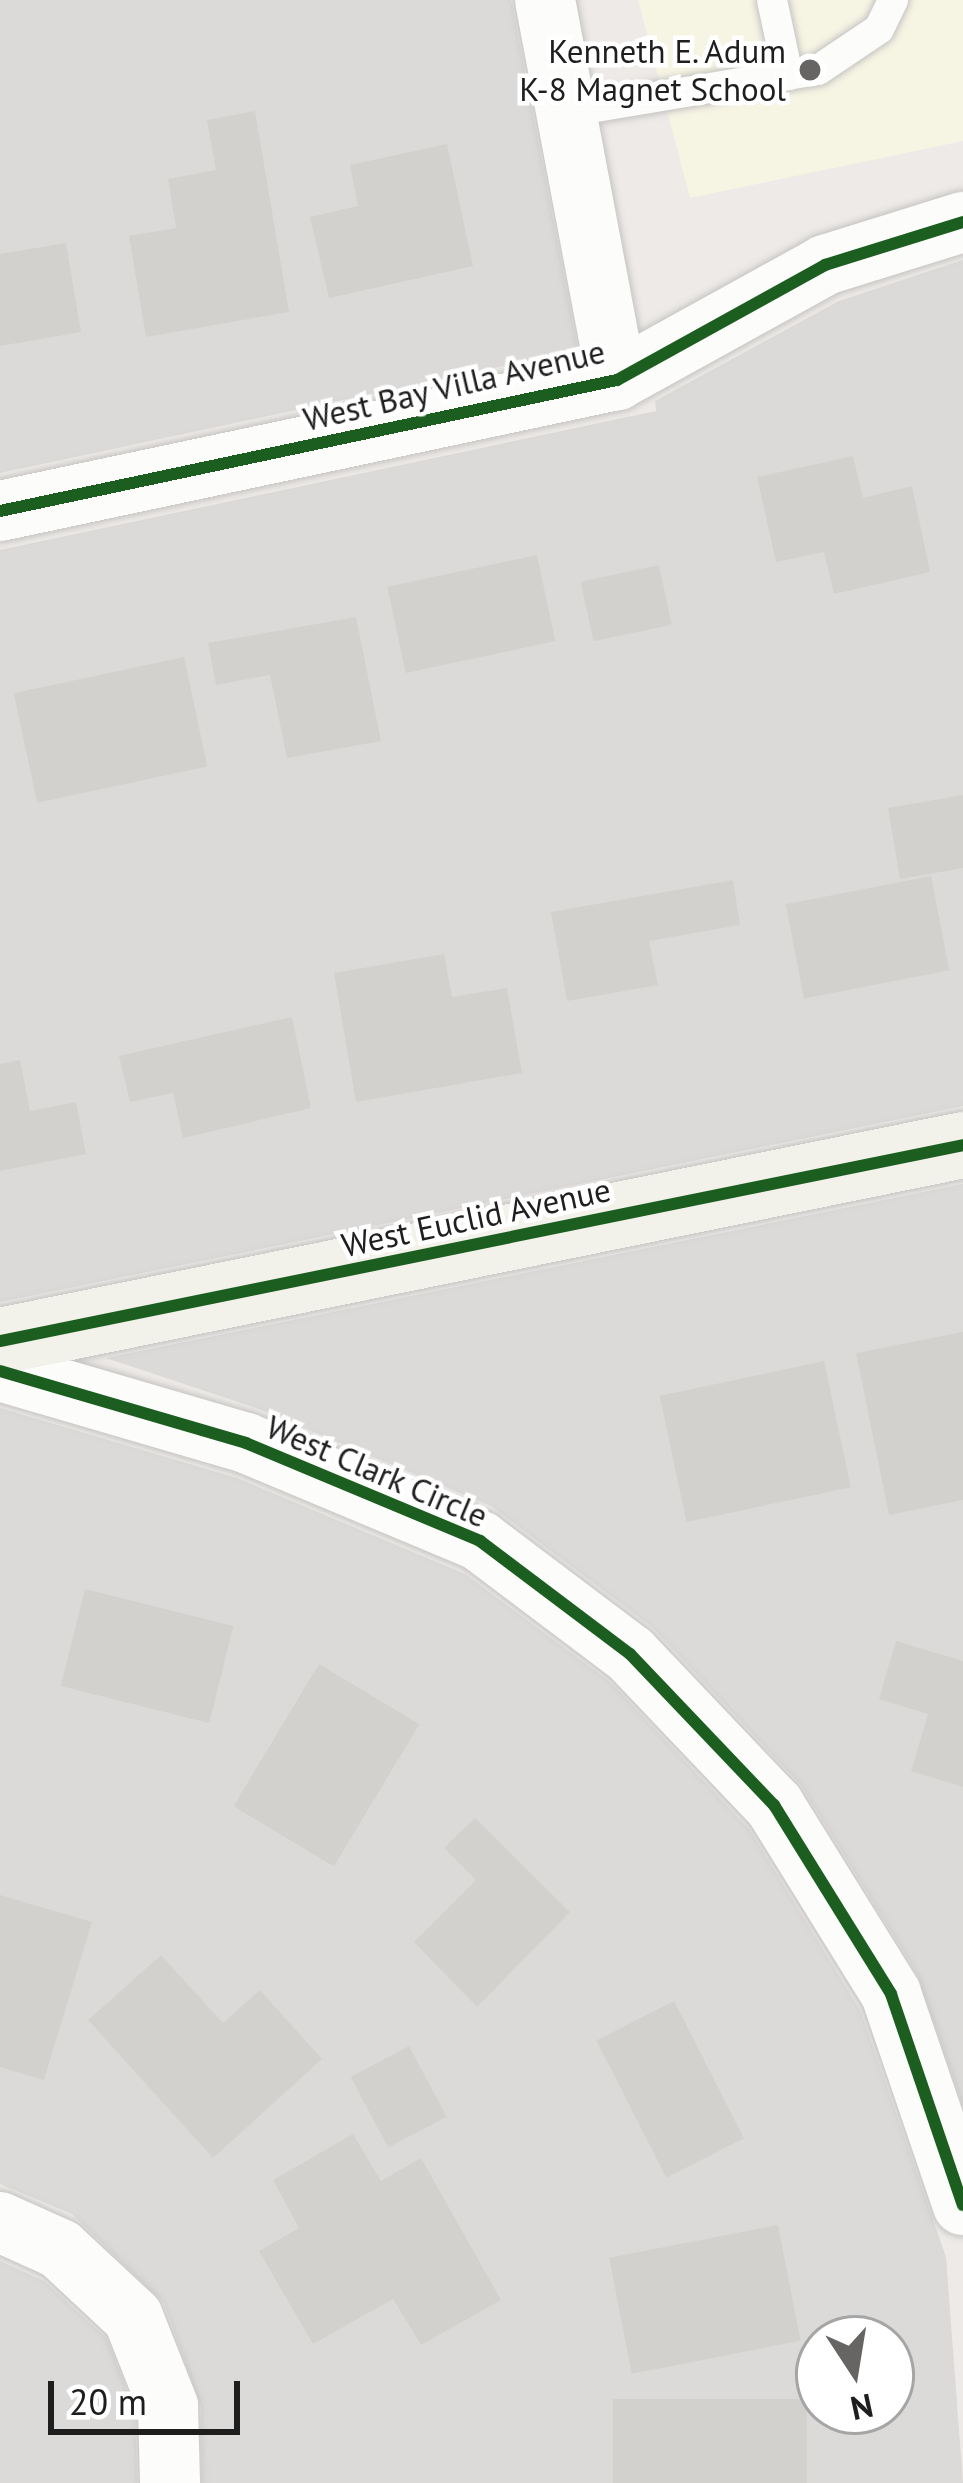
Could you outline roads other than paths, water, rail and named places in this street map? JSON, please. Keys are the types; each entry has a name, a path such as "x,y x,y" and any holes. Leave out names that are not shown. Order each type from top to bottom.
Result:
{"street":[{"path":"545,0 617,380"},
{"name":"West Bay Villa Avenue","path":"0,511 617,380 825,266 963,222"},
{"name":"West Euclid Avenue","path":"0,1340 963,1145"},
{"name":"West Clark Circle","path":"0,1370 246,1443 480,1541 630,1654 774,1804 891,1994 963,2205"},
{"path":"0,2222 60,2249 133,2317 168,2406 170,2483"}],"lane":[{"path":"772,0 788,76"},
{"path":"566,112 818,70 879,29 892,0"}],"place":[{"name":"Kenneth E. Adum K-8 Magnet School","path":"810,70"}]}
